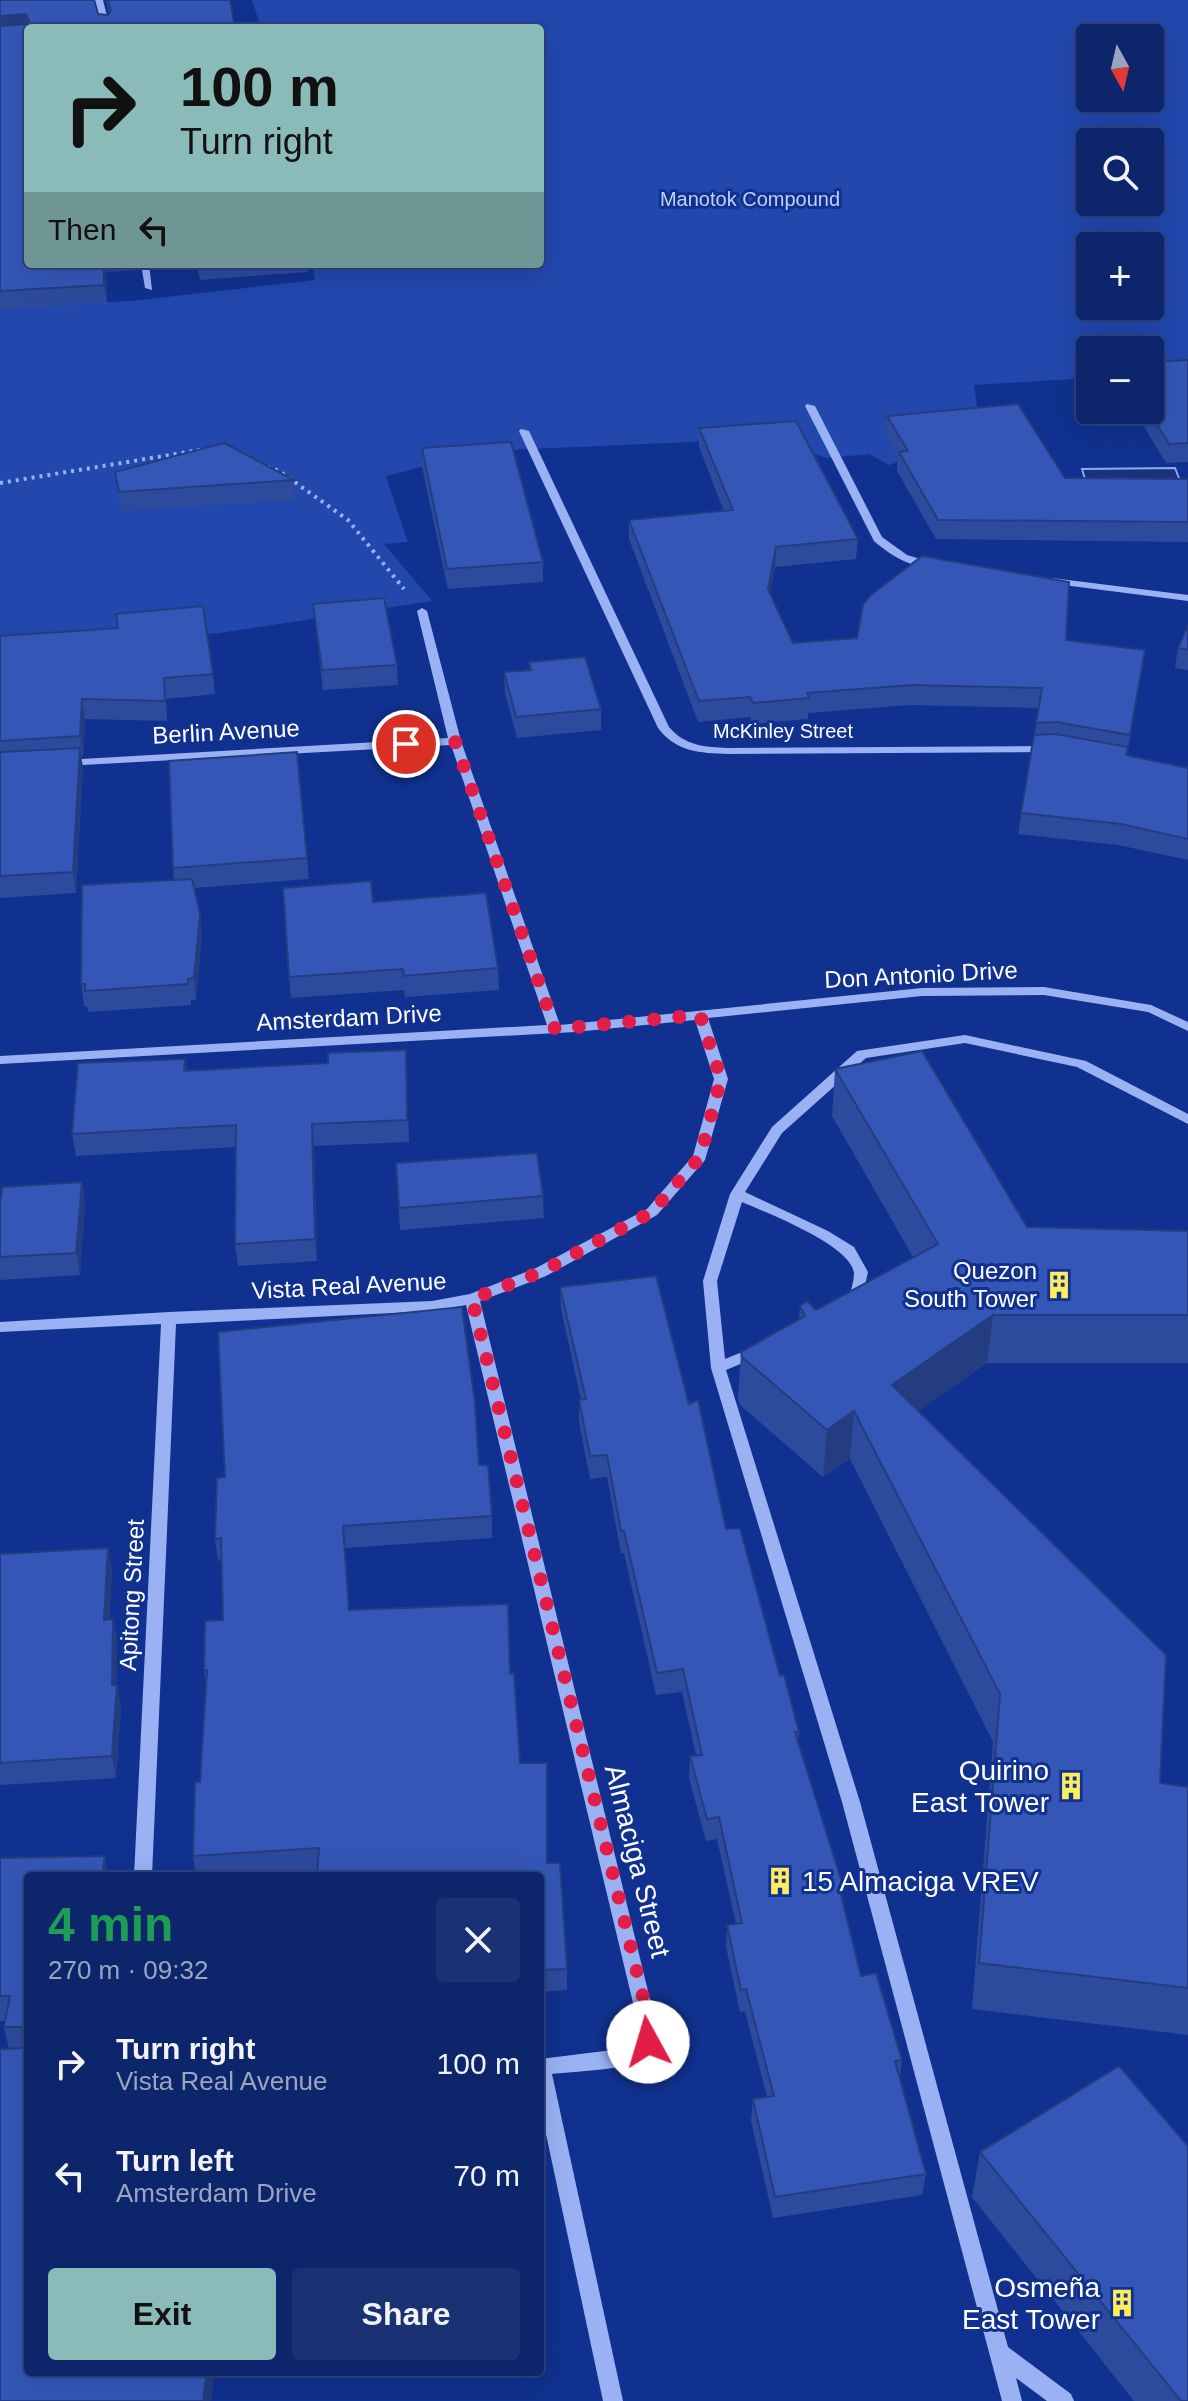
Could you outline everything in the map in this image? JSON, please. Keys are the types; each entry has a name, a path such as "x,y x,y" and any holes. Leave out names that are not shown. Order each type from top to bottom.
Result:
{"street":[{"path":"99,0 105,24"},
{"path":"146,268 149,288"},
{"path":"810,406 878,539 891,552 908,561 946,568"},
{"name":"McKinley Street","path":"524,431 664,728 670,738 685,748 728,751 1066,750"},
{"path":"1040,580 1188,598"},
{"path":"422,611 455,741 555,1029"},
{"name":"Berlin Avenue","path":"47,764 455,741"},
{"name":"Don Antonio Drive","path":"700,1015 922,992 1044,991 1151,1009 1188,1027"},
{"name":"Amsterdam Drive","path":"0,1060 555,1029 700,1015"},
{"name":"Vista Real Avenue","path":"0,1327 432,1306 472,1299 541,1272 652,1212 700,1157 721,1079 700,1015"},
{"path":"1012,2401 851,1802 718,1368 710,1281 737,1194 777,1130 862,1054 965,1039 1081,1064 1188,1120"},
{"path":"737,1194 823,1234 849,1250 861,1272 856,1303 843,1310"},
{"name":"Almaciga Street","path":"472,1299 646,2009 648,2028 648,2042 634,2056 544,2067"},
{"name":"Apitong Street","path":"143,1872 169,1317"},
{"path":"718,1368 774,1344"},
{"name":"Almaciga Street","path":"544,2085 613,2401"},
{"path":"1001,2354 1064,2401"}],"path":[{"path":"0,483 215,448"},
{"path":"266,467 279,471 348,520 422,611"}],"green space":[{"name":"Manotok Compound","path":"252,0 1188,0 1188,372 1164,373 1164,336 1076,336 1076,379 974,385 978,415 935,449 889,465 869,454 827,458 752,434 691,442 482,451 386,476 408,542 384,544 432,601 219,633 107,639 0,680 0,308 131,301 315,280 313,268 544,268 544,24 260,24"}],"shaded area":[{"path":"1175,468 1184,491 1089,492 1082,469"}],"building":[{"path":"0,0 94,0 98,14 108,15 111,11 108,0 230,0 234,24 26,24 29,21 26,14 0,16"},
{"path":"24,24 24,268 104,268 104,285 0,291 0,26"},
{"path":"1188,360 1188,443 1169,444 1157,424 1164,424 1164,361"},
{"path":"1018,404 1065,478 1188,479 1188,522 938,520 899,452 908,451 887,416"},
{"path":"796,421 858,539 776,547 768,589 793,643 857,638 863,605 871,595 922,556 1069,582 1066,640 1145,650 1130,735 1056,722 1036,723 1042,688 912,685 807,693 809,698 753,703 750,697 699,701 629,520 733,510 699,428"},
{"path":"511,442 543,562 447,569 422,448"},
{"path":"224,443 294,480 119,492 115,472"},
{"path":"384,598 397,665 322,670 313,604"},
{"path":"203,606 213,674 164,678 165,701 82,699 80,736 0,741 0,636 118,628 116,614"},
{"path":"1188,625 1188,650 1178,648"},
{"path":"585,657 601,709 516,717 504,672 531,670 529,662"},
{"path":"1055,734 1128,747 1126,755 1188,768 1188,839 1121,824 1021,813 1034,735"},
{"path":"80,748 73,872 0,876 0,752"},
{"path":"297,752 307,858 173,868 169,761"},
{"path":"192,879 200,914 194,978 188,979 188,984 85,991 85,984 81,984 82,885"},
{"path":"371,881 373,902 486,893 498,968 404,976 403,969 289,977 283,888"},
{"path":"406,1050 407,1120 312,1124 315,1239 235,1244 236,1125 72,1134 78,1063 185,1059 184,1071 328,1063 328,1053"},
{"path":"922,1051 1027,1227 1188,1231 1188,1315 993,1315 892,1385 1166,1655 1160,1783 1188,1787 1188,1988 979,1963 1000,1694 854,1411 827,1430 742,1357 741,1352 805,1316 800,1306 807,1301 816,1310 938,1244 835,1069"},
{"path":"537,1153 543,1196 399,1208 396,1163"},
{"path":"82,1182 76,1253 0,1257 2,1187"},
{"path":"656,1276 689,1404 698,1400 726,1529 740,1528 780,1676 784,1675 799,1732 795,1732 843,1886 839,1887 861,1976 876,1973 902,2060 895,2061 926,2174 775,2197 753,2099 774,2096 746,1989 741,1990 727,1925 742,1923 719,1817 707,1819 690,1756 702,1755 683,1669 657,1673 624,1531 621,1531 607,1455 590,1456 579,1400 586,1399 560,1287"},
{"path":"462,1307 475,1403 479,1465 488,1465 492,1516 343,1526 349,1610 508,1604 510,1674 514,1673 520,1763 547,1763 547,1863 560,1863 567,1969 544,1970 544,1872 317,1872 319,1848 193,1856 195,1782 200,1782 207,1670 204,1670 205,1621 223,1620 221,1538 215,1539 217,1478 225,1477 218,1332"},
{"path":"108,1548 104,1620 113,1619 112,1685 117,1685 112,1756 0,1763 0,1554"},
{"path":"105,1856 103,1872 24,1872 24,2029 4,2027 10,1996 0,1996 0,1858"},
{"path":"24,2048 24,2376 206,2376 203,2401 0,2401 0,2049"},
{"name":"Osmeña East Tower","path":"1119,2066 1188,2146 1188,2401 1181,2401 980,2152"}],"place":[{"name":"Quezon South Tower","path":"1059,1285"},
{"name":"Quirino East Tower","path":"1071,1786"},
{"name":"15 Almaciga VREV","path":"780,1881"},
{"name":"Osmeña East Tower","path":"1122,2303"}],"route":[{"path":"406,744 455,741 555,1029 700,1015 721,1079 700,1157 652,1212 541,1272 472,1299 646,2009 648,2042"}]}
